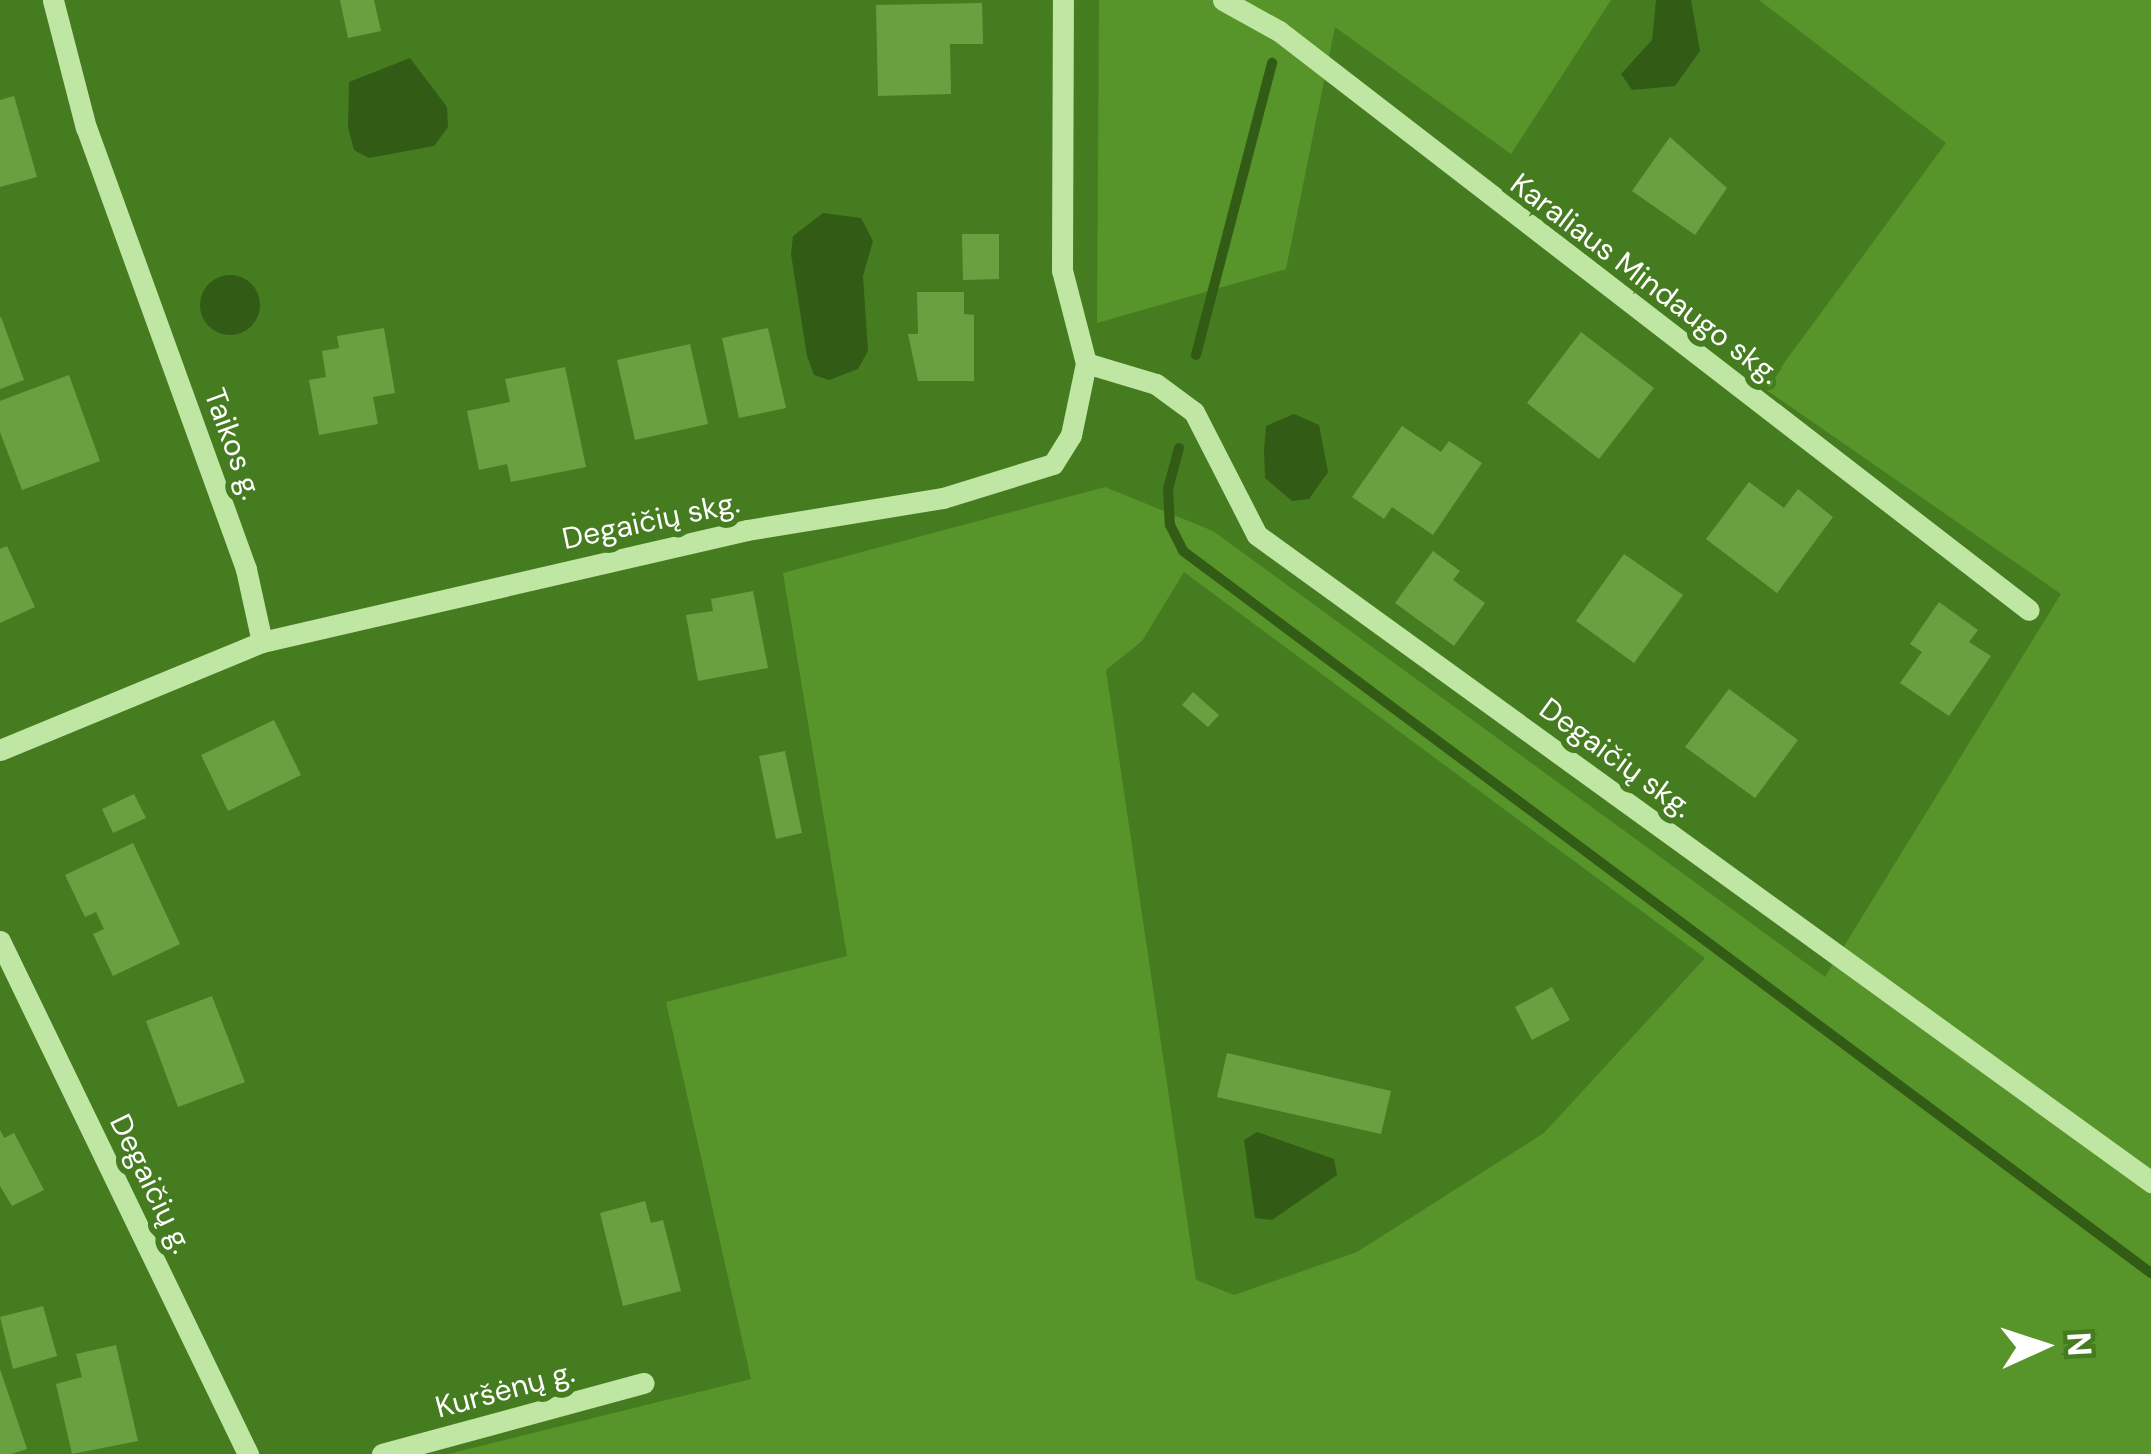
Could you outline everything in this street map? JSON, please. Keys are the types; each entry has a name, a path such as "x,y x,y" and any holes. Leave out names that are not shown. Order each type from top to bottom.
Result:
{"street":[{"name":"Taikos g.","path":"53,0 86,128 246,569 262,642"},
{"path":"1063,0 1062,270 1086,364"},
{"name":"Karaliaus Mindaugo skg.","path":"1222,0 1279,31 2030,610"},
{"name":"Degaičių skg.","path":"262,642 748,530 943,498 1053,464 1071,435 1086,364 1156,384 1193,412 1257,535 2151,1183"},
{"path":"0,750 262,642"},
{"name":"Degaičių g.","path":"0,941 248,1454"},
{"name":"Kuršėnų g.","path":"382,1454 644,1383"}],"shaded area":[{"path":"1099,0 1611,0 1511,154 1335,27 1286,269 1097,323"},
{"path":"1656,0 1691,0 1700,51 1675,86 1632,90 1621,74 1652,40"},
{"path":"1759,0 2151,0 2151,1454 448,1454 751,1379 666,1002 847,956 783,573 1105,487 1213,531 1825,977 2061,594 1765,389 1946,143","holes":["1184,572 1705,958 1544,1133 1357,1252 1234,1295 1196,1280 1106,670 1142,641"]},
{"path":"410,58 447,107 448,127 434,146 369,158 354,150 348,127 349,82"},
{"path":"823,213 861,218 873,241 863,276 868,351 858,369 829,380 814,375 807,356 791,254 793,236"},
{"path":"230,275 251,284 260,305 251,326 230,335 209,326 200,305 209,284"},
{"path":"1294,414 1319,425 1328,472 1309,499 1292,501 1265,478 1264,451 1266,426"},
{"path":"1257,1132 1334,1159 1337,1175 1272,1220 1255,1218 1244,1140"}],"building":[{"path":"340,0 374,0 381,31 348,38"},
{"path":"982,3 983,44 950,44 951,94 878,96 876,5"},
{"path":"14,96 37,177 0,187 0,100"},
{"path":"1670,137 1727,188 1695,235 1632,191"},
{"path":"962,234 999,234 999,279 963,280"},
{"path":"917,292 964,292 964,314 974,315 974,381 918,381 908,334 918,334"},
{"path":"0,318 24,380 0,389"},
{"path":"384,328 395,393 373,397 378,424 319,435 309,380 326,377 322,351 339,348 337,336"},
{"path":"768,328 786,408 739,418 722,338"},
{"path":"1581,332 1654,388 1599,459 1527,403"},
{"path":"690,344 708,424 635,440 617,360"},
{"path":"565,367 586,467 511,482 507,464 479,470 467,411 510,402 505,379"},
{"path":"69,375 100,461 22,490 0,432 0,401"},
{"path":"1402,426 1441,452 1449,441 1482,463 1433,535 1392,507 1384,519 1352,497"},
{"path":"1749,482 1784,508 1798,489 1833,517 1777,593 1706,539"},
{"path":"7,546 35,607 0,623 0,549"},
{"path":"1433,551 1460,571 1453,580 1485,603 1454,646 1395,603"},
{"path":"1624,554 1683,595 1634,663 1576,621"},
{"path":"753,591 768,668 698,681 686,615 713,611 711,599"},
{"path":"1939,602 1978,630 1969,642 1991,656 1949,716 1900,683 1922,652 1910,644"},
{"path":"1729,689 1798,740 1755,798 1685,747"},
{"path":"1193,692 1219,715 1208,727 1182,705"},
{"path":"274,720 301,775 228,811 201,755"},
{"path":"785,751 802,833 776,839 759,756"},
{"path":"134,794 146,818 113,833 102,809"},
{"path":"133,843 180,944 113,976 93,934 104,929 96,912 85,917 65,875"},
{"path":"1552,987 1570,1020 1532,1040 1515,1007"},
{"path":"212,996 245,1082 178,1107 146,1021"},
{"path":"1227,1053 1391,1091 1381,1134 1217,1097"},
{"path":"0,1130 4,1138 14,1133 44,1190 12,1206 0,1186"},
{"path":"645,1201 651,1223 663,1220 681,1291 623,1306 600,1213"},
{"path":"43,1306 57,1356 13,1369 0,1317"},
{"path":"116,1345 138,1441 72,1454 56,1384 82,1377 76,1354"},
{"path":"0,1369 27,1449 11,1454 0,1454"}],"waterway":[{"path":"1196,355 1272,63"},
{"path":"1179,448 1168,489 1170,525 1183,551 2151,1273"}]}
